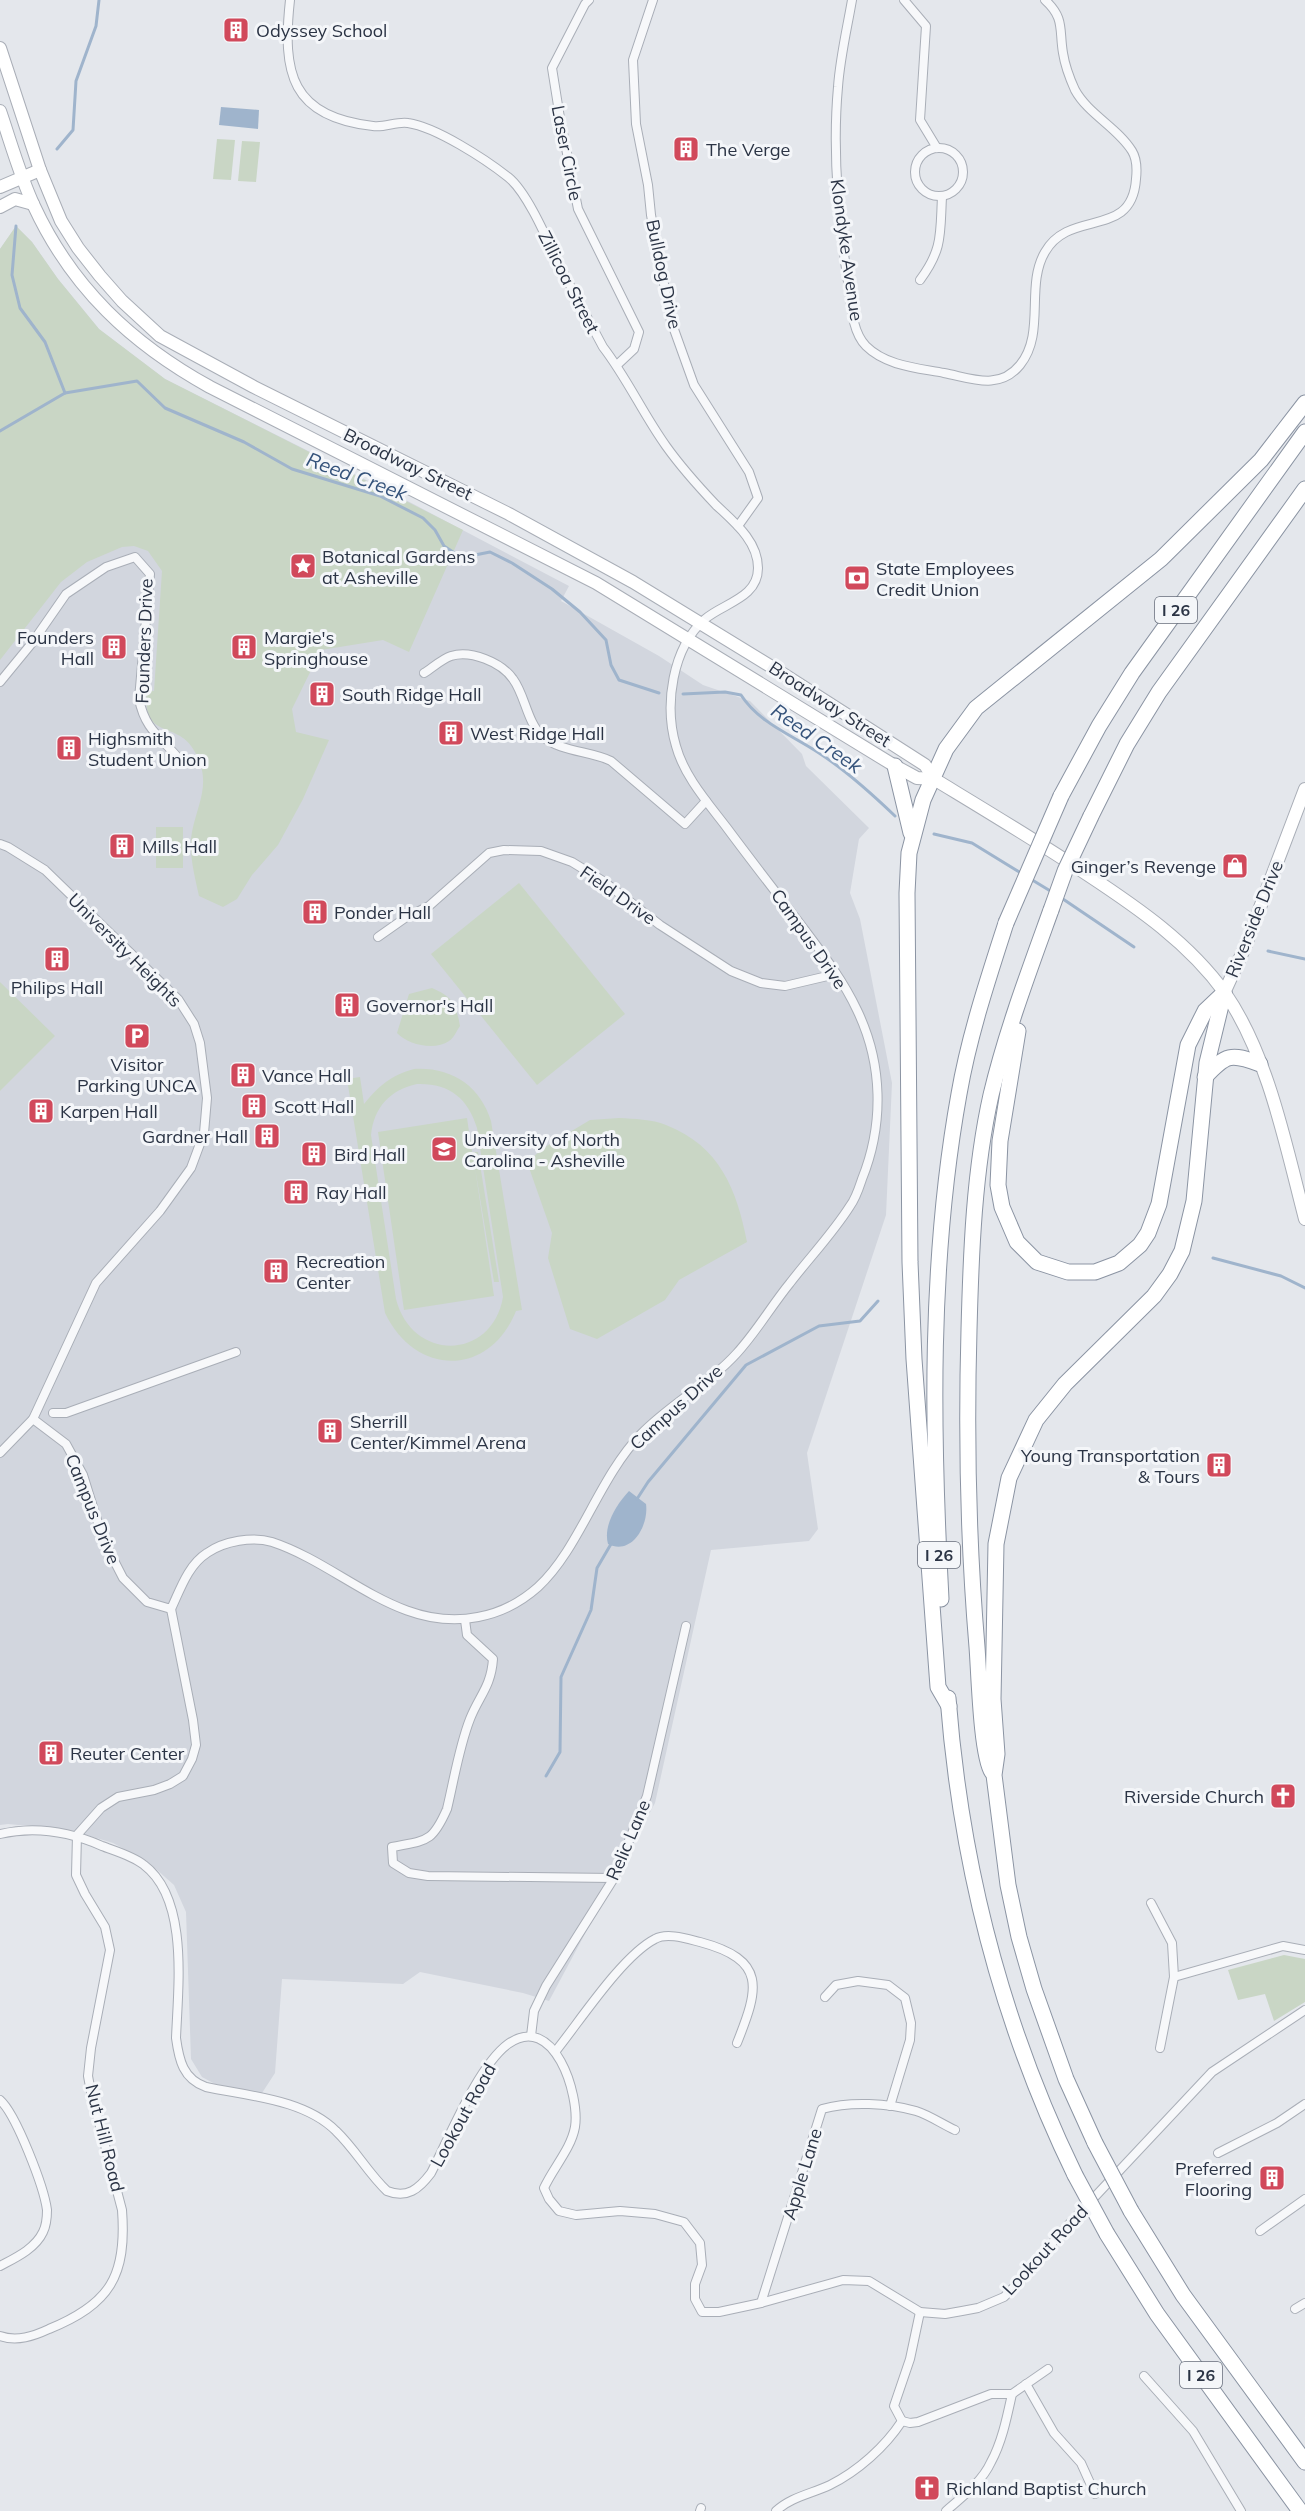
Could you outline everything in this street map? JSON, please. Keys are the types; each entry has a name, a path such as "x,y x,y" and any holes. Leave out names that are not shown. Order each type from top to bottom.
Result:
{"highway":[{"path":"949,1706 938,1687 911,1284 907,892 912,838 923,800 946,749 976,708 1161,559 1261,460 1305,403"},
{"name":"I 26","path":"1300,2511 1157,2314 1107,2234 1075,2175 1035,2088 1003,1999 988,1945 965,1838 949,1706 935,1456 938,1290 944,1201 959,1091 981,1001 1006,924 1061,796 1099,726 1132,673 1305,432"},
{"name":"I 26","path":"1305,489 1160,692 1127,744 1065,871 1019,1004 1010,1023 991,1098 976,1204 967,1381 969,1531 986,1757 988,1766 994,1774 1006,1870 1019,1937 1034,1989 1062,2068 1095,2144 1131,2211 1183,2295 1305,2462"},
{"path":"895,766 912,838"},
{"path":"1019,1004 1019,1028 1000,1141 998,1185 1002,1207 1017,1242 1037,1262 1068,1272 1095,1272 1119,1263 1140,1245 1148,1233 1159,1204 1188,1045 1205,1011 1224,993"},
{"path":"994,1774 997,1754 993,1699 994,1583 996,1544 1009,1478 1036,1420 1065,1384 1154,1296 1178,1258 1187,1233 1194,1201 1207,1063 1224,993"},
{"path":"1205,1077 1220,1060 1230,1056 1239,1056 1260,1064"}],"main road":[{"name":"Broadway Street","path":"0,48 40,170 62,221 78,248 122,301 160,336 254,387 509,514 633,582 780,672 925,765 934,779 1045,846 1151,918 1198,961 1224,993"},
{"name":"Broadway Street","path":"0,111 33,204 68,265 101,306 151,351 176,368 274,421 596,583 895,766 917,778 934,779"},
{"path":"0,187 40,170"},
{"path":"0,207 15,199 33,204"},
{"name":"Riverside Drive","path":"1305,789 1245,947 1224,993 1250,1040 1260,1064 1305,1219"}],"street":[{"name":"Zillicoa Street","path":"290,0 287,41 290,69 307,102 342,122 376,127 405,122 421,126 472,152 510,178 533,212 603,347 617,365 666,446 698,485 738,526 757,557 756,582 740,598 711,614 689,638"},
{"name":"Laser Circle","path":"589,0 552,68 578,209 639,332 634,349 617,365"},
{"name":"Bulldog Drive","path":"653,0 633,60 636,124 671,321 694,386 749,472 758,498 738,526"},
{"name":"Klondyke Avenue","path":"852,0 838,84 836,190 857,329 864,345 878,356 909,366 993,382 1008,376 1020,366 1027,355 1032,340 1038,272 1050,243 1064,231 1113,218 1125,209 1135,190 1137,166 1133,151 1077,93 1063,53 1059,16 1045,0"},
{"path":"904,0 926,26 920,120 937,148"},
{"path":"937,148 946,148 961,160 964,169 963,179 959,188 951,194 932,196 918,184 915,175 916,165 927,150 937,148"},
{"path":"920,280 930,268 940,245 942,196"},
{"name":"Founders Drive","path":"0,682 32,644 66,594 106,567 135,557 150,574 139,699 142,716 152,732 180,760"},
{"name":"Campus Drive","path":"33,1419 66,1444 83,1475 103,1539 123,1578 147,1602 171,1610 189,1571 205,1553 234,1541 267,1540 301,1555 383,1601 415,1615 438,1620 465,1620 489,1615 511,1606 543,1582 558,1564 621,1458 641,1434 737,1353 853,1202 871,1152 878,1120 879,1089 870,1043 858,1011 836,974 706,801 680,759 670,720 671,694 676,672 689,638"},
{"path":"424,673 450,656 463,654 484,658 500,666 513,678 542,736 554,743 598,754 611,761 685,825 706,801"},
{"name":"University Heights","path":"0,844 45,870 178,999 194,1024 200,1042 207,1098 204,1133 191,1168 160,1211 96,1283 33,1419 0,1453"},
{"name":"Field Drive","path":"378,937 405,918 429,906 489,853 504,850 541,851 572,862 603,881 660,925 731,971 761,983 785,986 836,974"},
{"path":"53,1413 66,1413 236,1352"},
{"path":"77,1835 101,1808 118,1797 154,1790 170,1784 183,1776 192,1759 196,1745 193,1720 171,1610"},
{"path":"465,1620 467,1635 493,1659 488,1687 477,1702 469,1721 447,1809 441,1822 432,1836 416,1843 392,1846 393,1863 410,1873 428,1876 614,1878"},
{"name":"Relic Lane","path":"531,2036 534,2011 546,1986 614,1878 647,1796 686,1626"},
{"name":"Lookout Road","path":"0,1834 30,1829 77,1835 142,1863 158,1878 167,1893 173,1911 176,1929 177,2046 181,2066 186,2074 198,2084 206,2087 285,2104 324,2121 336,2131 387,2191 406,2194 423,2184 491,2062 509,2043 531,2036"},
{"name":"Nut Hill Road","path":"0,2336 19,2339 38,2334 89,2309 111,2286 122,2247 124,2228 119,2193 88,2076 91,2048 109,1964 109,1938 76,1875 77,1835"},
{"path":"1151,1903 1172,1943 1173,1977 1160,2048"},
{"path":"531,2036 550,2044 555,2052 632,1954 658,1937 683,1937 712,1945 736,1956 747,1966 753,1982 753,1999 738,2043"},
{"path":"1173,1977 1282,1946 1305,1950"},
{"path":"825,1997 836,1985 858,1981 888,1985 905,1998 911,2024 910,2040 890,2106 918,2111 955,2130"},
{"name":"Lookout Road","path":"555,2052 573,2097 575,2126 568,2145 544,2188 549,2199 559,2211 576,2215 620,2211 655,2214 684,2222 700,2243 702,2265 695,2284 695,2299 702,2312 719,2312 761,2303 843,2280 869,2281 920,2312 945,2314 978,2308 1004,2297 1034,2267 1057,2237 1212,2072 1305,2010"},
{"path":"0,2100 10,2111 31,2159 47,2208 47,2218 43,2232 37,2241 0,2266"},
{"name":"Apple Lane","path":"761,2303 822,2109 840,2104 890,2106"},
{"path":"1218,2153 1277,2123 1305,2104"},
{"path":"1260,2231 1305,2199"},
{"path":"1295,2309 1305,2302"},
{"path":"920,2312 910,2359 894,2406 902,2421 918,2422 991,2394 1012,2394 1048,2369"},
{"path":"1144,2376 1193,2431 1241,2511"},
{"path":"1026,2384 1054,2433 1081,2463 1095,2494"},
{"path":"946,2511 974,2485 991,2463 1006,2422 1012,2394"},
{"path":"776,2511 790,2500 829,2486 847,2476 880,2448 902,2421"}],"shaded area":[{"name":"University of North Carolina - Asheville","path":"16,226 32,242 58,279 99,329 165,379 400,497 569,586 561,601 659,656 703,685 750,701 802,754 806,766 869,828 859,839 850,893 860,919 892,1083 886,1215 807,1453 818,1529 809,1541 711,1550 655,1803 549,2001 523,1993 420,1972 403,1984 282,1979 275,2073 262,2093 215,2084 202,2077 191,2059 186,1912 174,1885 148,1862 113,1843 70,1830 0,1825 0,249"}],"green space":[{"path":"217,139 235,140 231,180 213,179"},
{"path":"242,141 260,142 256,182 238,181"},
{"name":"Botanical Gardens at Asheville","path":"16,226 32,242 58,279 99,329 165,379 463,530 409,652 383,640 321,650 292,709 296,732 329,740 303,799 278,845 252,875 237,899 223,907 199,896 192,864 192,832 203,783 200,763 188,742 155,724 147,706 147,690 154,691 162,571 148,551 134,546 122,547 87,562 61,582 0,660 0,249"},
{"path":"156,827 183,827 183,868 156,868"},
{"path":"519,883 625,1014 537,1085 431,954"},
{"path":"0,982 55,1036 0,1091"},
{"path":"432,988 452,1002 460,1026 449,1041 437,1046 408,1041 397,1033 409,994"},
{"path":"414,1069 441,1071 463,1081 480,1098 491,1121 522,1310 516,1311 504,1333 488,1348 471,1358 452,1361 433,1358 414,1349 398,1334 385,1313 347,1079 360,1077 364,1104 386,1082","holes":["417,1084 439,1086 456,1094 468,1108 477,1128 503,1297 496,1318 484,1333 469,1342 451,1346 434,1343 418,1334 405,1320 396,1299 371,1135 376,1116 391,1095"]},
{"path":"467,1118 472,1152 478,1152 499,1282 494,1282 475,1168 494,1296 404,1310 378,1132"},
{"path":"619,1118 661,1123 685,1134 700,1145 713,1158 731,1188 738,1205 747,1242 679,1280 665,1300 597,1339 570,1329 548,1258 552,1233 527,1162 545,1147 590,1120"},
{"path":"1284,1955 1305,1959 1305,2002 1274,2021 1265,1994 1238,2000 1228,1970"}],"water":[{"path":"221,107 259,110 258,129 219,125"},
{"path":"629,1491 646,1504 645,1521 642,1529 631,1542 617,1547 608,1544 607,1530 612,1516"}],"waterway":[{"path":"57,149 73,130 76,81 96,26 99,0"},
{"path":"16,226 12,275 20,308 45,342 65,393"},
{"name":"Reed Creek","path":"0,431 65,393 137,381 165,408 244,442 292,469 380,496 423,518 435,530 444,546 456,554 470,556 490,552 512,563 552,589 580,612 606,640 611,665 619,680 659,693"},
{"name":"Reed Creek","path":"683,694 725,692 741,695 748,705 766,721 839,767 895,816"},
{"name":"Reed Creek","path":"934,834 972,843 1021,873"},
{"name":"Reed Creek","path":"1029,878 1052,892"},
{"name":"Reed Creek","path":"1060,897 1134,947"},
{"name":"Reed Creek","path":"1268,951 1305,959"},
{"path":"1213,1258 1281,1276 1305,1288"},
{"path":"637,1499 648,1482 746,1365 819,1326 860,1321 878,1301"},
{"path":"546,1776 560,1752 561,1677 591,1610 597,1568 611,1544"}],"place":[{"name":"Odyssey School","path":"236,30"},
{"name":"The Verge","path":"686,149"},
{"name":"Botanical Gardens at Asheville","path":"303,566"},
{"name":"State Employees Credit Union","path":"857,578"},
{"name":"Founders Hall","path":"114,647"},
{"name":"Margie's Springhouse","path":"244,647"},
{"name":"South Ridge Hall","path":"322,694"},
{"name":"West Ridge Hall","path":"451,733"},
{"name":"Highsmith Student Union","path":"69,748"},
{"name":"Mills Hall","path":"122,846"},
{"name":"Ginger’s Revenge","path":"1235,866"},
{"name":"Ponder Hall","path":"315,912"},
{"name":"Philips Hall","path":"57,959"},
{"name":"Governor's Hall","path":"347,1005"},
{"name":"Visitor Parking UNCA","path":"137,1036"},
{"name":"Vance Hall","path":"243,1075"},
{"name":"Scott Hall","path":"254,1106"},
{"name":"Karpen Hall","path":"41,1111"},
{"name":"Gardner Hall","path":"267,1136"},
{"name":"University of North Carolina - Asheville","path":"444,1149"},
{"name":"Bird Hall","path":"314,1154"},
{"name":"Ray Hall","path":"296,1192"},
{"name":"Recreation Center","path":"276,1271"},
{"name":"Sherrill Center/Kimmel Arena","path":"330,1431"},
{"name":"Young Transportation & Tours","path":"1219,1465"},
{"name":"Reuter Center","path":"51,1753"},
{"name":"Riverside Church","path":"1283,1796"},
{"name":"Preferred Flooring","path":"1272,2178"},
{"name":"Richland Baptist Church","path":"927,2488"}]}
